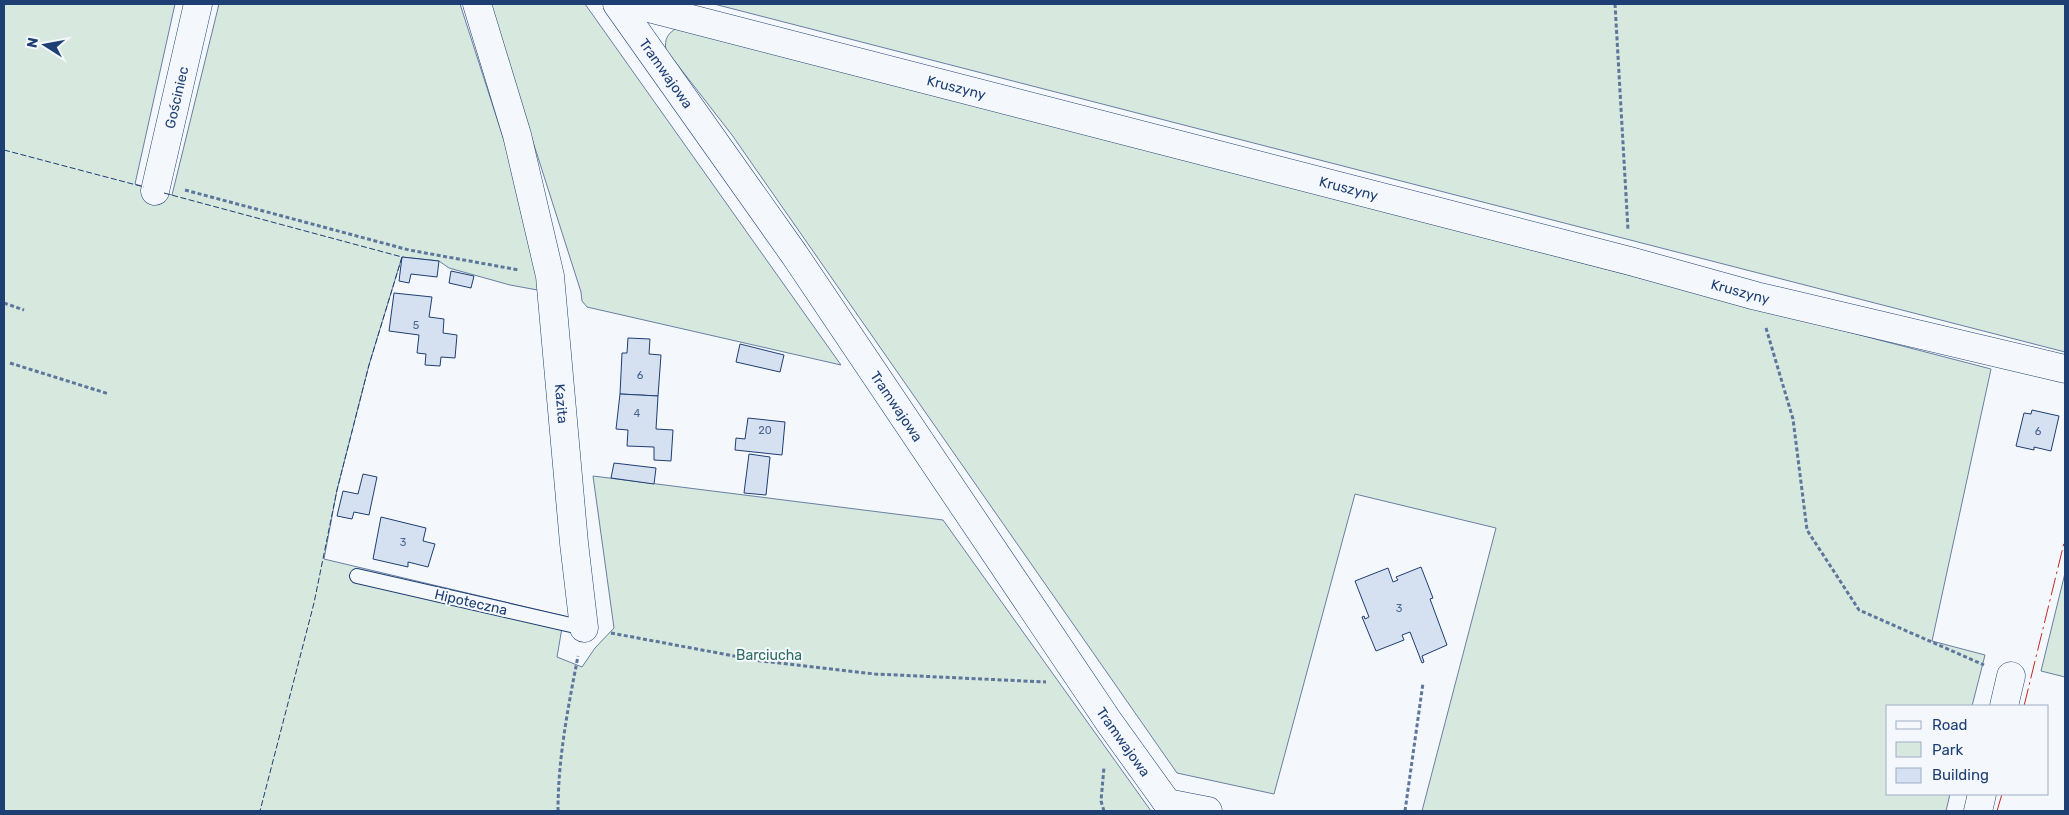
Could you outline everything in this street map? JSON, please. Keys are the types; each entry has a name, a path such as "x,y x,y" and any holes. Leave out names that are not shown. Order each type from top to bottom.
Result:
{"street":[{"name":"Gościniec","path":"155,190 198,4"},
{"name":"Kazita","path":"477,4 517,136 550,276 574,543 584,628"},
{"name":"Tramwajowa","path":"617,4 794,254 1109,722 1170,807"},
{"name":"Kruszyny","path":"633,4 1630,261 1756,296 2065,369"},
{"path":"2004,705 2011,676"},
{"path":"1978,811 1982,795"},
{"path":"1170,807 1208,811"}],"lane":[{"name":"Hipoteczna","path":"357,576 584,628"}],"path":[{"path":"1615,4 1630,261"},
{"path":"182,189 409,250 550,276"},
{"path":"1756,296 1793,419 1807,530 1859,610 2011,676"},
{"path":"4,303 24,310"},
{"path":"10,363 109,394"},
{"path":"558,811 558,786 564,728 584,628 761,661 875,674 1040,683 1080,677"},
{"path":"1405,811 1423,683"}],"green space":[{"name":"Barciucha","path":"4,4 175,4 135,184 172,195 219,4 460,4 509,156 543,291 510,285 449,268 439,261 402,257 369,365 337,490 324,559 564,616 557,657 582,667 595,648 614,628 593,476 943,520 1151,811 4,811"},
{"path":"489,4 585,4 841,365 587,307 582,301 581,292"},
{"path":"714,4 2065,4 2065,352"},
{"path":"677,28 1991,369 1932,641 1985,655 1972,705 1886,705 1886,795 1950,795 1946,811 1422,811 1496,528 1355,494 1274,794 1177,773 732,135 666,50 667,37"},
{"path":"2065,573 2065,677 2041,671"}],"building":[{"path":"402,257 439,261 437,277 411,274 409,283 399,281"},
{"path":"451,271 474,276 471,288 449,283"},
{"path":"394,293 432,297 429,317 444,319 443,333 457,335 455,358 441,357 440,366 425,365 426,354 417,353 419,335 389,331"},
{"path":"628,338 650,339 649,354 661,355 658,396 620,394 622,353 627,353"},
{"path":"740,344 784,355 780,372 736,362"},
{"path":"620,394 658,396 656,429 673,430 671,461 654,460 654,447 627,446 628,430 616,429"},
{"path":"2032,410 2059,416 2051,451 2034,447 2034,450 2016,446 2024,413 2031,414"},
{"path":"748,418 785,422 782,455 735,450 736,438 745,439"},
{"path":"749,454 770,457 766,495 744,493"},
{"path":"614,463 656,468 654,484 611,478"},
{"path":"363,474 377,477 369,515 354,512 352,519 337,516 343,491 358,494"},
{"path":"381,517 426,528 423,541 435,544 428,567 408,562 408,567 373,559"},
{"path":"1421,567 1433,598 1430,599 1447,645 1422,656 1424,662 1422,663 1410,632 1402,635 1404,640 1376,651 1362,617 1364,616 1365,619 1369,617 1355,581 1388,568 1393,582 1398,580 1396,577"}],"fence":[{"path":"4,150 144,187"},
{"path":"164,193 402,257 369,365 337,490 314,603 260,811"}],"power":[{"path":"2024,705 2065,539"},
{"path":"1997,811 2002,795"}]}
